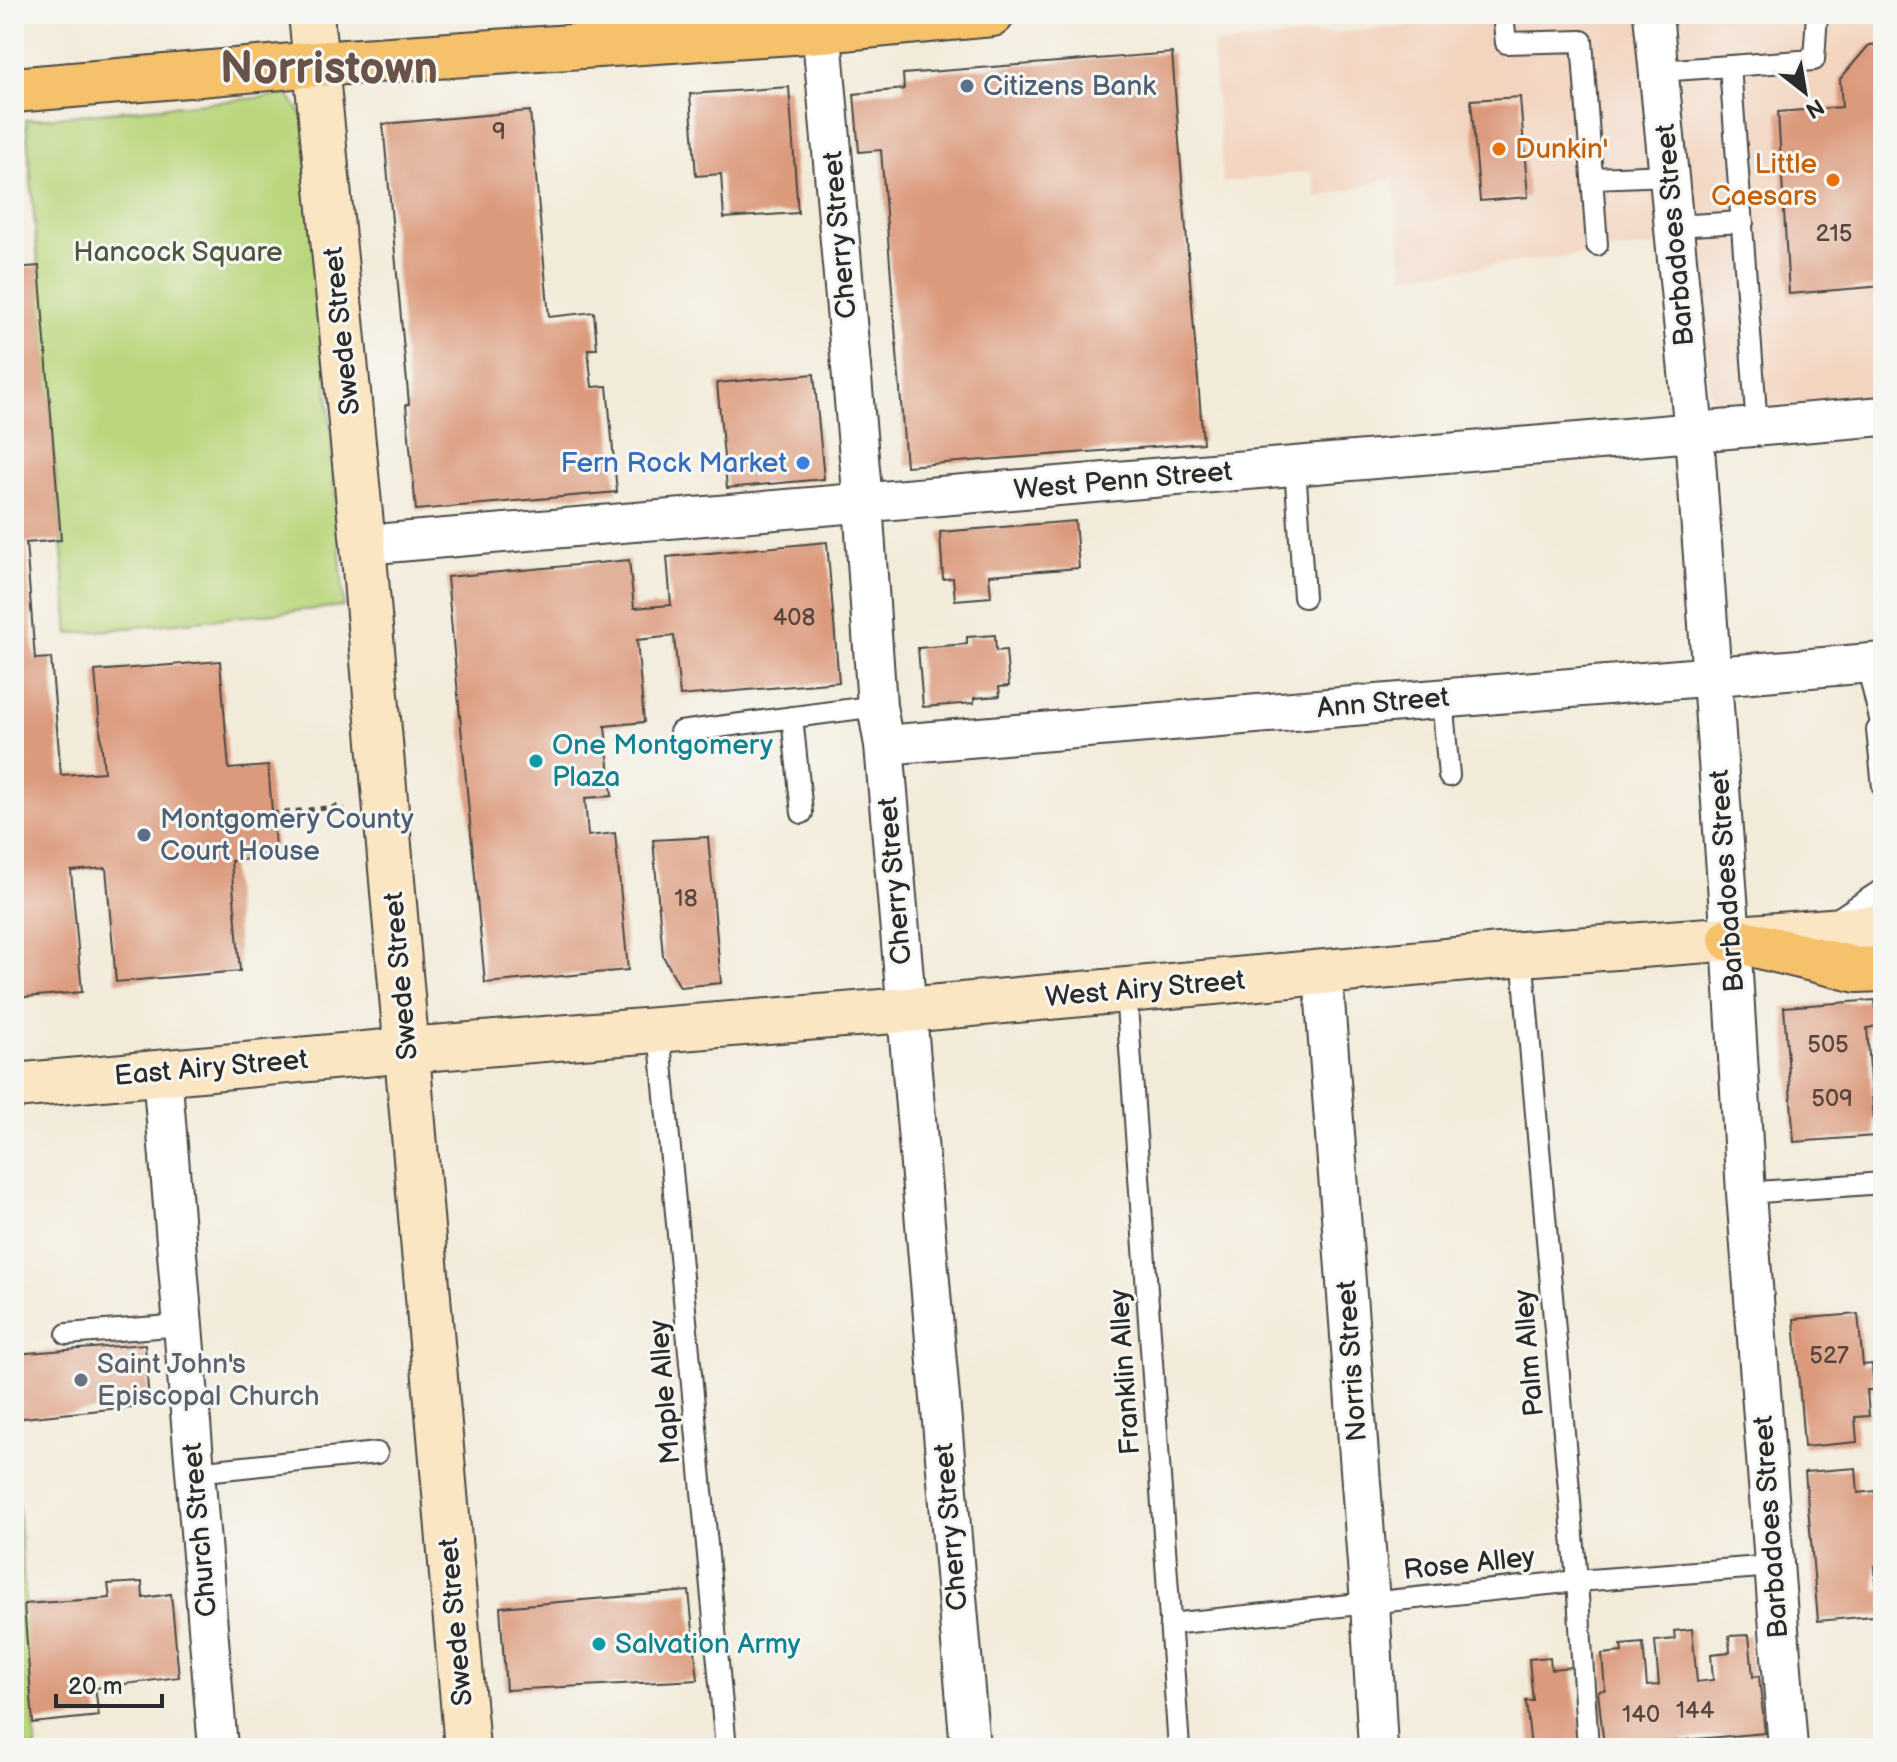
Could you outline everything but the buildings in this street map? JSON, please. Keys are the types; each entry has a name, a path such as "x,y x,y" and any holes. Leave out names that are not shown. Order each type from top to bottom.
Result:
{"main road":[{"name":"Swede Street","path":"311,14 363,545 467,1748"},
{"path":"14,90 821,22 992,14"},
{"name":"West Airy Street","path":"408,1050 906,1010 1522,954 1883,927"},
{"path":"1731,939 1857,970 1883,969"},
{"name":"East Airy Street","path":"14,1086 408,1050"}],"street":[{"name":"Barbadoes Street","path":"1653,14 1694,433 1788,1748"},
{"name":"Cherry Street","path":"821,22 863,503 877,706 884,745 970,1748"},
{"name":"West Penn Street","path":"363,545 1883,416"},
{"name":"Ann Street","path":"884,745 1876,662"},
{"name":"Norris Street","path":"1323,974 1378,1748"},
{"name":"Church Street","path":"162,1073 218,1748"}],"lane":[{"path":"1503,14 1506,43 1582,41 1597,245"},
{"path":"1659,71 1814,60 1817,14"},
{"path":"1730,66 1757,427"},
{"path":"1594,178 1669,175"},
{"path":"1673,226 1743,222"},
{"path":"1295,467 1304,597"},
{"path":"1876,662 1870,677 1882,722 1877,730 1883,787"},
{"path":"1442,698 1449,776"},
{"path":"680,732 877,706"},
{"path":"792,717 802,813"},
{"path":"1817,932 1883,889"},
{"name":"Palm Alley","path":"1522,954 1577,1581 1588,1748"},
{"name":"Franklin Alley","path":"1126,991 1179,1748"},
{"name":"Maple Alley","path":"659,1031 726,1748"},
{"path":"1746,1193 1883,1183"},
{"path":"67,1334 183,1325"},
{"path":"195,1472 377,1453"},
{"name":"Rose Alley","path":"1170,1624 1577,1581 1774,1566"}],"path":[{"path":"272,814 344,806"}],"shaded area":[{"path":"1543,14 1883,14 1883,397 1712,412 1697,241 1404,276 1394,178 1317,198 1312,171 1223,183 1212,44"}],"green space":[{"name":"Hancock Square","path":"288,95 308,123 344,606 69,634 26,120"},
{"path":"14,1449 36,1748 14,1748"}],"place":[{"name":"Citizens Bank","path":"967,86"},
{"name":"Dunkin'","path":"1499,149"},
{"name":"Little Caesars","path":"1833,180"},
{"name":"Fern Rock Market","path":"803,463"},
{"name":"One Montgomery Plaza","path":"536,761"},
{"name":"Montgomery County Court House","path":"144,835"},
{"name":"Saint John's Episcopal Church","path":"81,1380"},
{"name":"Salvation Army","path":"599,1644"}],"district":[{"name":"Norristown","path":"329,69"}]}
